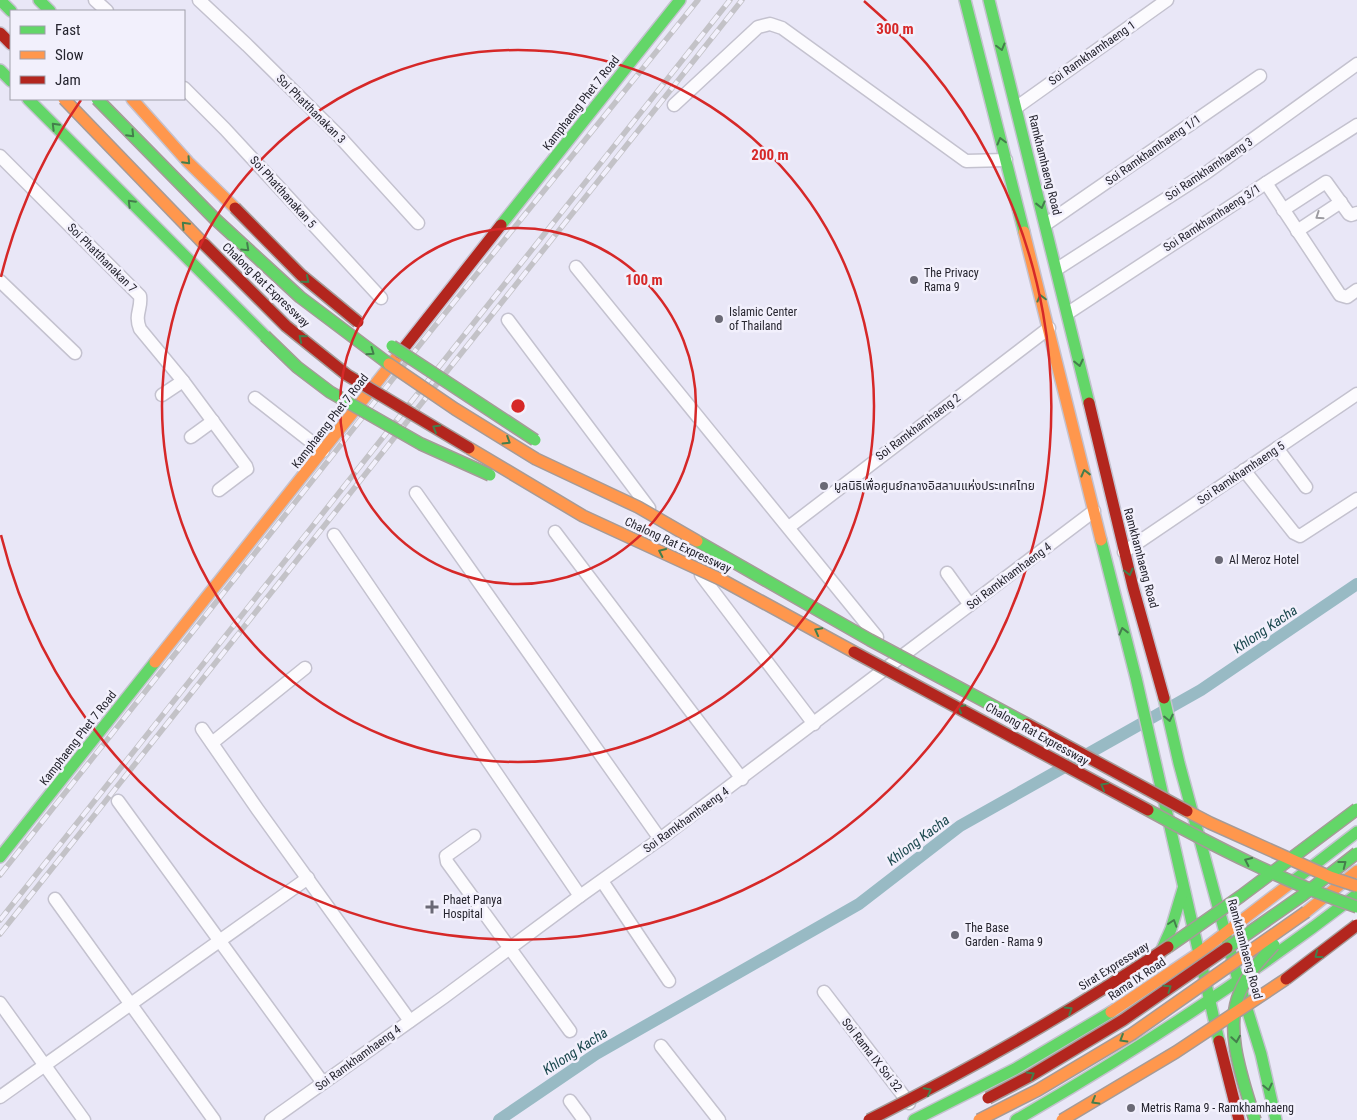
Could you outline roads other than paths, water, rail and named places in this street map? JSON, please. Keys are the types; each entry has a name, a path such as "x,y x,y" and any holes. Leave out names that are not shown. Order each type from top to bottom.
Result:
{"main road":[{"path":"0,0 10,10"},
{"path":"39,0 49,10"},
{"name":"Kamphaeng Phet 7 Road","path":"0,857 680,0"},
{"path":"965,0 1136,678 1209,1001 1239,1120"},
{"path":"968,14 990,4"},
{"name":"Ramkhamhaeng Road","path":"990,4 1068,313 1124,552 1158,672 1179,763 1238,980 1261,1054 1276,1120"},
{"path":"0,32 10,43"},
{"path":"0,70 10,80"},
{"path":"29,100 265,336 297,367 330,392 421,444 583,516"},
{"name":"Chalong Rat Expressway","path":"65,100 286,326 347,375 583,516 730,584 1203,840 1314,892 1357,907"},
{"name":"Chalong Rat Expressway","path":"98,100 221,225 300,297 360,344 455,409 536,459 638,507 870,640 1210,824 1330,877 1357,886"},
{"path":"133,100 188,162 300,275 364,327"},
{"path":"380,339 546,447"},
{"path":"571,463 638,507"},
{"path":"1094,511 1113,504"},
{"name":"Sirat Expressway","path":"869,1120 958,1075 1029,1036 1147,962 1264,881 1357,809"},
{"name":"Rama IX Road","path":"917,1119 1039,1056 1120,1008 1199,953 1357,832"},
{"name":"Rama IX Road","path":"980,1102 1030,1076 1123,1020 1303,895 1357,853"},
{"path":"979,1120 1038,1090 1132,1034 1306,912 1357,871"},
{"path":"1211,878 1224,892 1231,896 1264,904"},
{"path":"1120,1008 1143,983 1161,953 1171,929 1184,887"},
{"path":"1016,1120 1209,1001 1310,932 1357,894"},
{"path":"1255,1120 1234,1037 1234,1010 1241,988 1254,966 1306,912"},
{"path":"1062,1120 1143,1074 1253,1003 1357,925"},
{"path":"1261,1054 1261,1011 1272,983 1282,966 1310,932"},
{"path":"1135,1048 1182,1044 1206,1050 1224,1060"},
{"path":"971,1092 989,1096 1000,1108 1003,1120"}],"street":[{"path":"95,0 106,10"},
{"name":"Soi Phatthanakan 3","path":"199,0 247,44 339,136 418,223"},
{"name":"Soi Ramkhamhaeng 1","path":"1017,107 1167,0"},
{"path":"674,105 758,27 770,24 782,28 966,160 1006,160"},
{"name":"Soi Ramkhamhaeng 3","path":"1057,269 1206,173 1357,64"},
{"name":"Soi Ramkhamhaeng 1/1","path":"1046,224 1260,76"},
{"name":"Soi Phatthanakan 5","path":"185,89 225,128 381,298"},
{"name":"Soi Ramkhamhaeng 3/1","path":"1068,313 1357,125"},
{"name":"Soi Phatthanakan 7","path":"0,156 140,296 141,302 137,321 140,329 183,381 246,466 247,469 219,490"},
{"path":"1283,210 1326,182 1349,214 1357,213"},
{"path":"1266,183 1340,295 1347,297 1357,290"},
{"path":"1297,231 1340,202"},
{"path":"576,266 896,662"},
{"path":"0,281 75,353"},
{"path":"508,320 814,724"},
{"name":"Soi Ramkhamhaeng 2","path":"788,527 1049,328"},
{"path":"162,396 183,381"},
{"name":"Soi Ramkhamhaeng 5","path":"1124,552 1357,394"},
{"path":"255,398 323,451"},
{"path":"191,437 213,421"},
{"path":"1277,448 1306,486"},
{"path":"1244,470 1294,533 1300,536 1357,499"},
{"path":"416,493 660,839"},
{"name":"Soi Ramkhamhaeng 4","path":"271,1120 510,949 742,779 1094,511"},
{"path":"555,532 742,779"},
{"path":"334,535 580,896"},
{"path":"947,573 970,605"},
{"path":"212,743 305,668"},
{"path":"202,729 410,1021"},
{"path":"118,801 323,1083"},
{"path":"474,836 446,856 447,862 570,1031"},
{"path":"0,1097 308,878"},
{"path":"602,881 669,981"},
{"path":"55,899 214,1120"},
{"name":"Soi Rama IX Soi 32","path":"824,992 917,1119"},
{"path":"0,1003 84,1120"},
{"path":"661,1046 718,1120"},
{"path":"570,1101 584,1120"}],"waterway":[{"name":"Khlong Kacha","path":"499,1120 596,1054 859,904 960,826 1201,690 1357,584"}],"railway":[{"path":"0,875 430,332 698,0"},
{"path":"0,920 730,0"},
{"path":"0,934 742,0"}],"place":[{"name":"The Privacy Rama 9","path":"914,280"},
{"name":"Islamic Center of Thailand","path":"719,319"},
{"name":"มูลนิธิเพื่อศูนย์กลางอิสลามแห่งประเทศไทย","path":"824,486"},
{"name":"Al Meroz Hotel","path":"1219,560"},
{"name":"Phaet Panya Hospital","path":"432,907"},
{"name":"The Base Garden - Rama 9","path":"955,935"},
{"name":"Metris Rama 9 - Ramkhamhaeng","path":"1131,1108"}]}
